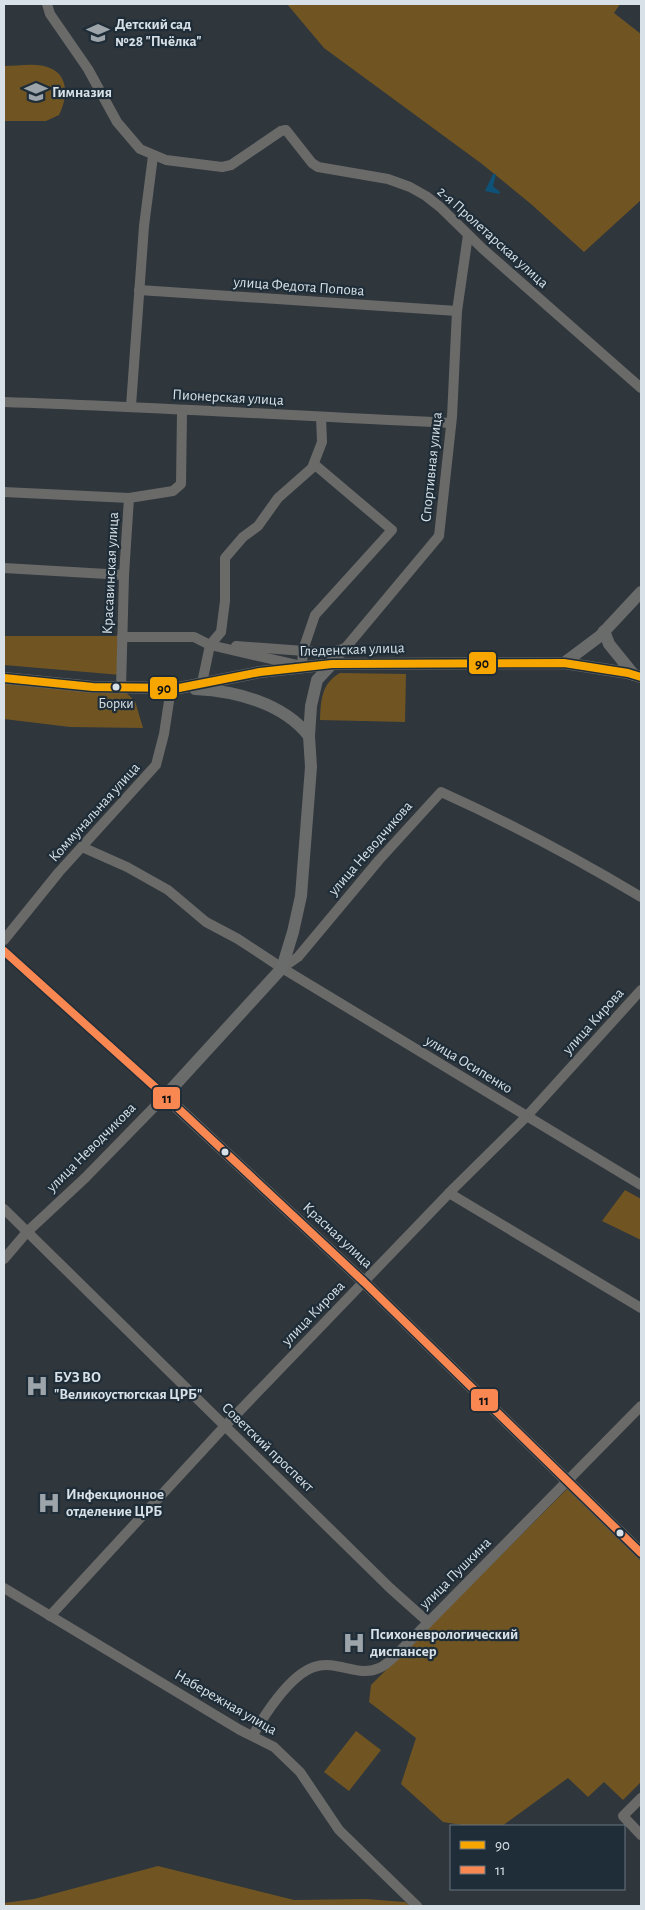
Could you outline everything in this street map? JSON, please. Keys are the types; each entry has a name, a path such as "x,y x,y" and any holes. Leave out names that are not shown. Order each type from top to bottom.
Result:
{"main road":[{"path":"564,663 604,631 641,592"},
{"path":"604,631 609,644 638,676"},
{"name":"Гледенская улица","path":"4,678 56,685 175,688 302,666 332,664 564,663 638,676"},
{"name":"улица Неводчикова","path":"165,1096 282,968 301,896 311,767 309,736 313,690 320,676 332,664"},
{"path":"175,688 221,692 252,700 276,709 292,719 309,736"},
{"name":"Красная улица","path":"165,1096 364,1282 641,1553"}],"street":[{"name":"2-я Пролетарская улица","path":"47,4 50,14 88,68 117,122 140,149 153,156 213,166 231,165 281,131 286,130 312,163 318,167 388,180 410,187 440,207 468,235 641,388"},
{"path":"131,406 138,290 148,176 153,156"},
{"name":"Спортивная улица","path":"332,664 439,536 451,423 457,311 468,235"},
{"name":"улица Федота Попова","path":"138,290 457,311"},
{"name":"Пионерская улица","path":"4,402 131,406 182,411 451,423"},
{"name":"Красавинская улица","path":"121,688 124,575 129,498 173,491 181,484 182,411"},
{"path":"202,683 210,645 221,632 225,601 225,558 243,536 258,526 278,498 314,464 322,442 321,416"},
{"path":"122,637 194,638 210,645 302,666 303,650 315,616 392,530 314,464"},
{"path":"4,492 129,498"},
{"path":"4,568 124,575"},
{"path":"210,645 331,652 347,647"},
{"name":"Коммунальная улица","path":"4,940 82,847 156,765 175,688"},
{"name":"улица Неводчикова","path":"282,968 298,957 379,860 440,792 508,822 573,856 641,897"},
{"name":"улица Осипенко","path":"82,847 127,867 168,890 206,922 238,939 282,968 641,1185"},
{"name":"Красная улица","path":"4,951 165,1096"},
{"name":"улица Кирова","path":"50,1616 225,1426 449,1193 526,1116 641,990"},
{"name":"улица Неводчикова","path":"4,1259 27,1232 85,1178 165,1096"},
{"path":"449,1193 641,1308"},
{"name":"Советский проспект","path":"4,1209 390,1588 428,1622"},
{"name":"улица Пушкина","path":"253,1735 270,1705 302,1675 314,1667 345,1666 365,1672 379,1668 395,1656 641,1406"},
{"name":"Набережная улица","path":"4,1588 240,1730 274,1747 300,1772 339,1830 417,1906"},
{"path":"641,1798 623,1816 641,1835"}],"shaded area":[{"path":"287,4 620,4 614,13 641,34 641,200 584,252 531,204 482,164 324,48"},
{"name":"Гимназия","path":"40,65 56,72 64,82 65,89 64,102 59,115 46,121 4,121 4,66"},
{"path":"4,636 121,636 121,675 4,665"},
{"path":"340,673 406,674 405,722 320,720 323,693 329,682"},
{"path":"4,678 121,688 135,701 143,728 70,727 4,719"},
{"path":"625,1190 641,1199 641,1240 602,1221"},
{"path":"567,1489 641,1561 641,1782 623,1800 604,1782 588,1797 568,1778 503,1825 462,1825 443,1822 401,1784 416,1738 369,1702 371,1685"},
{"path":"356,1731 381,1750 349,1791 324,1772"},
{"path":"158,1866 294,1900 366,1899 405,1902 410,1906 4,1906 4,1903 34,1899"}],"water":[{"path":"493,174 496,174 493,186 500,192 499,194 485,191"}],"transit line":[{"name":"90","path":"4,678 93,687 179,688 260,672 332,664 564,663 628,673 641,677"},
{"name":"11","path":"4,951 165,1096 364,1282 641,1553"}],"place":[{"name":"Детский сад №28 \"Пчёлка\"","path":"98,33"},
{"name":"Гимназия","path":"36,92"},
{"name":"Борки","path":"116,687"},
{"name":"БУЗ ВО \"Великоустюгская ЦРБ\"","path":"37,1386"},
{"name":"Инфекционное отделение ЦРБ","path":"49,1503"},
{"name":"Психоневрологический диспансер","path":"354,1643"}]}
